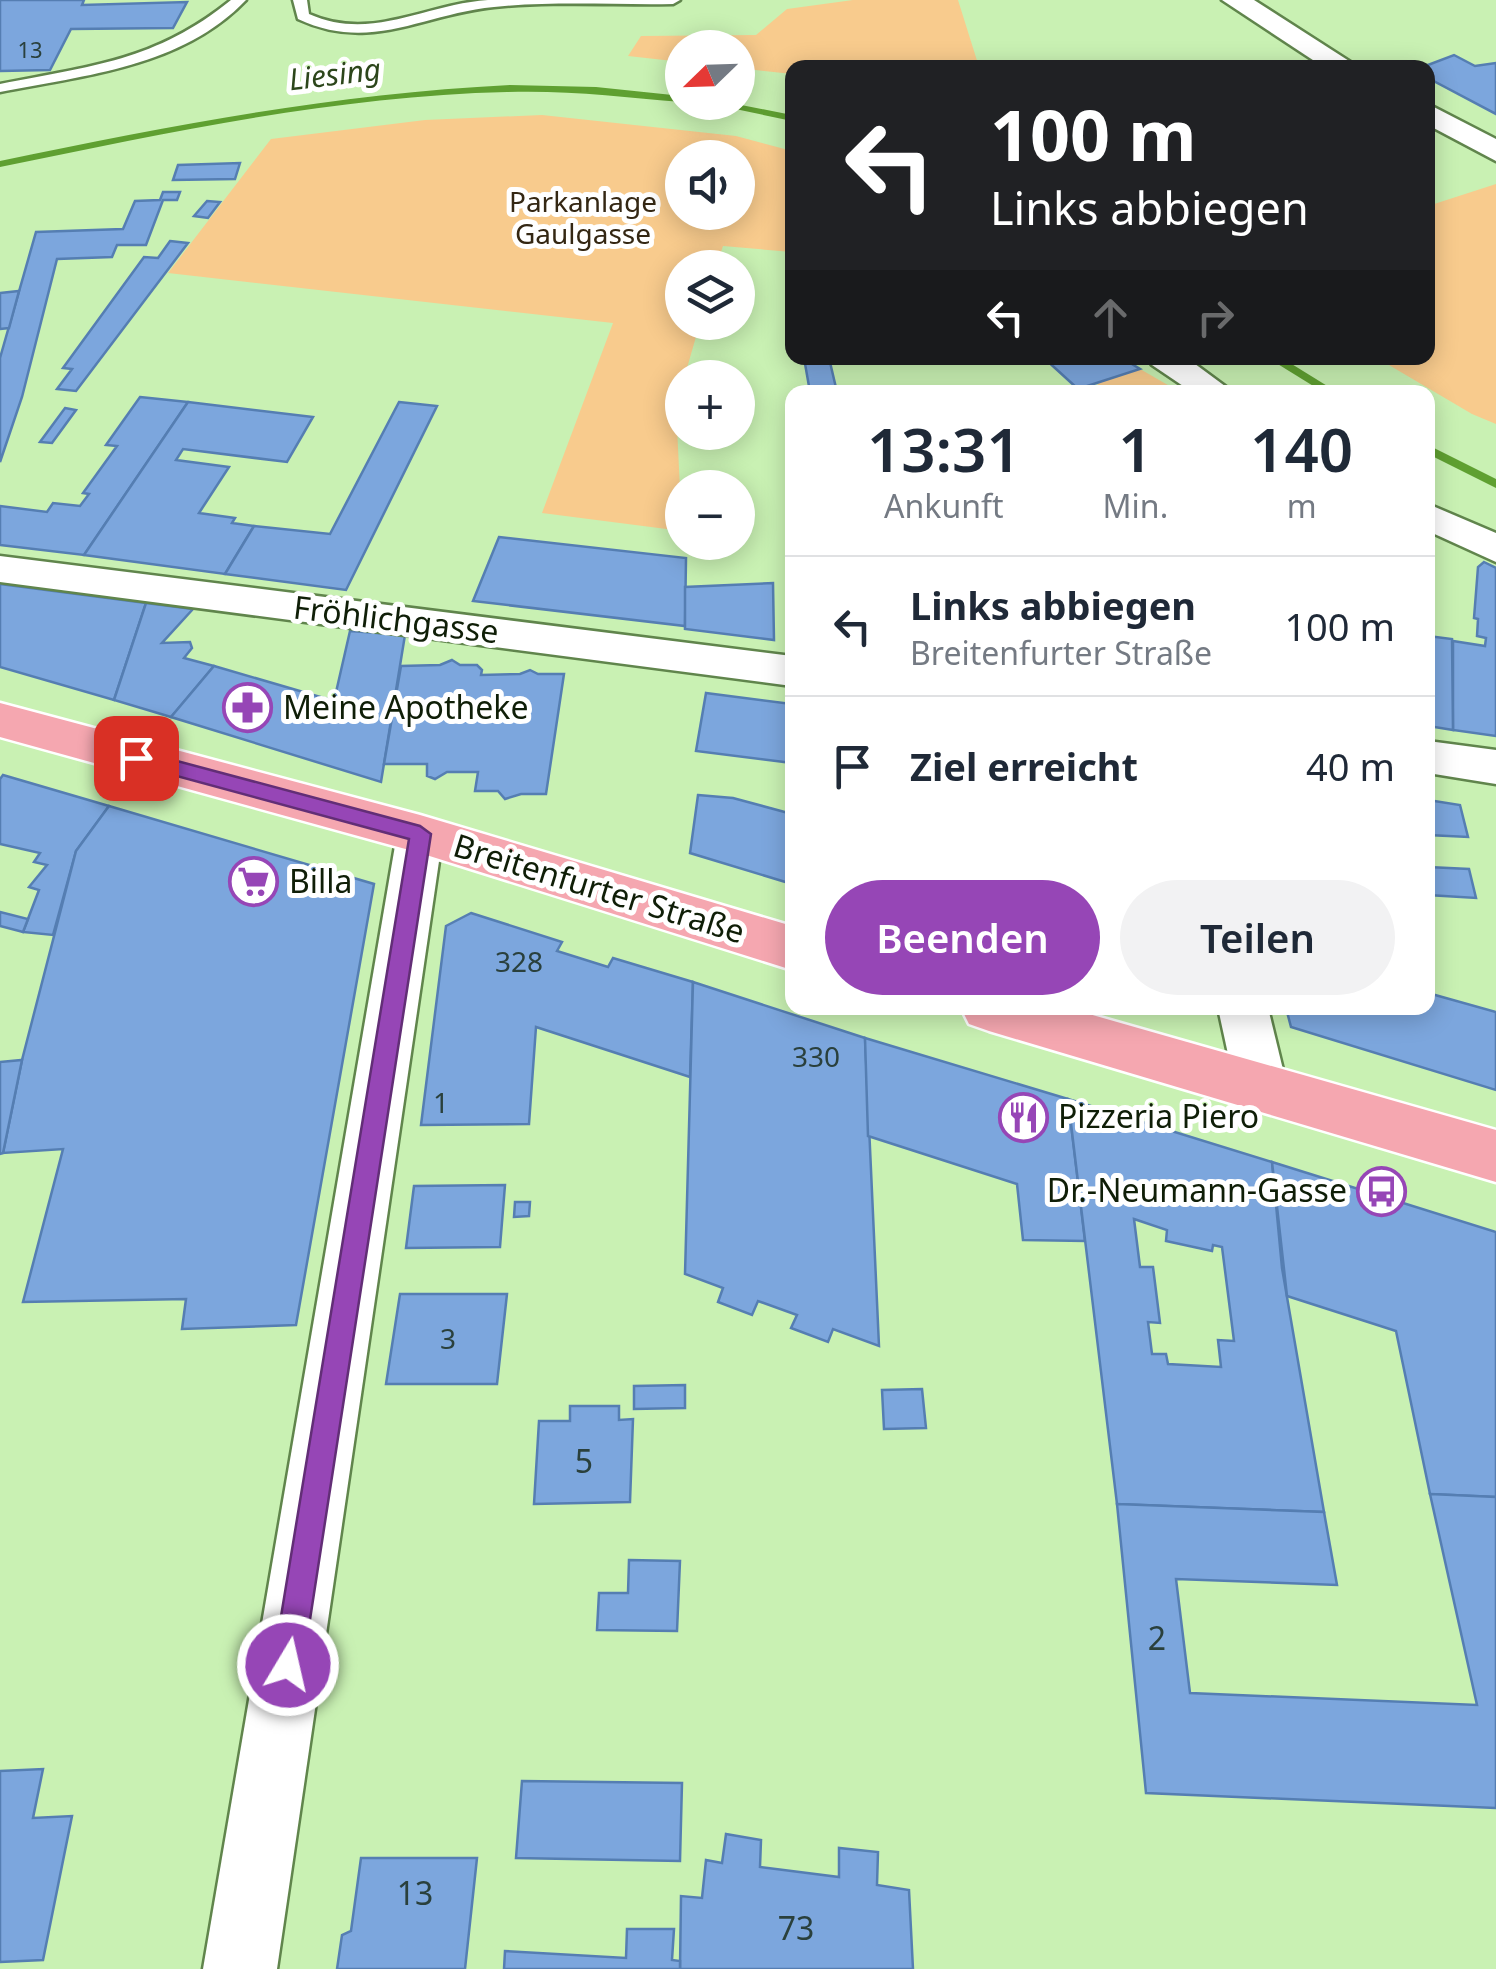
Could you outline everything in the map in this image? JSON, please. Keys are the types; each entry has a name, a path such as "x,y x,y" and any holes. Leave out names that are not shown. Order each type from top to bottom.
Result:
{"main road":[{"name":"Breitenfurter Straße","path":"0,720 420,834 785,946"},
{"path":"1014,1015 1496,1156"}],"street":[{"path":"1236,0 1333,60"},
{"path":"1435,118 1496,152"},
{"path":"1175,365 1205,385"},
{"path":"1435,519 1496,548"},
{"name":"Fröhlichgasse","path":"0,569 785,670"},
{"path":"1435,758 1496,767"},
{"path":"240,1969 420,834"},
{"path":"1244,1015 1262,1086"}],"lane":[{"path":"0,88 140,60 205,28 240,0"},
{"path":"300,0 302,16 345,32 423,20 472,3 673,0"}],"green space":[{"path":"853,0 958,0 977,60 785,60 785,73 755,70 756,35 787,9"},
{"path":"641,36 665,36 665,60 628,56"},
{"name":"Parkanlage Gaulgasse","path":"542,115 751,140 665,140 665,230 755,230 755,141 785,149 785,251 723,246 722,250 665,250 665,340 695,340 689,360 665,360 665,450 678,450 679,470 665,470 665,529 542,513 613,323 168,273 271,139 425,120"},
{"path":"1496,184 1496,424 1435,392 1435,385 1423,385 1389,365 1435,365 1435,204"},
{"path":"1140,369 1168,385 1098,385 1096,383"}],"building":[{"path":"0,0 84,0 82,5 187,2 173,28 71,29 50,70 0,71"},
{"path":"1454,55 1475,66 1496,63 1496,114 1435,82 1435,62"},
{"path":"240,163 235,179 173,180 178,165"},
{"path":"163,192 180,192 177,200 163,200 146,245 117,245 112,257 57,259 22,397 0,462 0,358 36,232 123,229 135,201 160,200"},
{"path":"207,201 220,202 208,218 194,216"},
{"path":"170,241 188,243 76,391 57,389 72,369 63,368 144,257 158,258"},
{"path":"19,291 9,328 0,329 0,293"},
{"path":"805,365 831,365 835,385 809,385"},
{"path":"1052,365 1133,365 1140,369 1090,385 1074,385"},
{"path":"140,397 188,402 84,555 0,545 0,506 47,512 53,503 80,506 89,494 83,493 117,446 106,445"},
{"path":"188,402 313,417 287,462 183,449 176,460 229,467 199,513 235,518 232,523 254,526 225,574 84,555"},
{"path":"399,402 437,406 346,590 225,574 254,526 330,534"},
{"path":"65,408 76,410 52,443 40,442"},
{"path":"499,537 686,560 685,626 473,601"},
{"path":"1484,562 1496,568 1496,736 1453,730 1453,641 1485,646 1486,638 1477,636 1478,619 1474,618 1478,567"},
{"path":"773,583 774,640 685,629 685,587"},
{"path":"0,584 146,603 114,700 0,667"},
{"path":"146,603 193,609 162,643 190,642 192,648 184,658 214,666 171,717 114,700"},
{"path":"350,631 405,635 381,782 171,717 214,666 334,701"},
{"path":"1435,637 1452,639 1453,730 1435,727"},
{"path":"452,660 460,665 477,665 481,675 530,670 538,674 564,674 546,794 521,794 505,799 498,791 475,791 478,772 447,772 435,779 427,776 427,764 384,764 401,666 440,665"},
{"path":"706,693 785,703 785,762 696,751"},
{"path":"3,775 109,806 76,851 53,935 23,932 39,890 29,887 47,865 34,862 40,853 0,844"},
{"path":"698,795 733,798 785,812 785,882 690,853"},
{"path":"1435,801 1460,805 1468,837 1435,835"},
{"path":"109,806 374,884 296,1325 182,1329 186,1299 23,1302 63,1149 3,1153 22,1060 76,851"},
{"path":"1435,867 1469,869 1476,898 1435,895"},
{"path":"0,912 28,919 23,932 0,926"},
{"path":"471,913 562,942 557,951 608,967 613,958 693,982 690,1077 536,1027 529,1124 421,1125 446,926"},
{"path":"693,982 865,1038 879,1346 833,1329 828,1342 791,1328 797,1315 758,1301 752,1315 718,1302 723,1288 685,1274"},
{"path":"1435,995 1496,1012 1496,1090 1291,1027 1288,1015 1435,1015"},
{"path":"865,1038 1068,1099 1085,1241 1023,1240 1017,1184 868,1136"},
{"path":"22,1060 3,1153 0,1154 0,1062"},
{"path":"1068,1099 1272,1162 1282,1268 1324,1512 1117,1504","holes":["1134,1219 1167,1230 1166,1241 1212,1251 1213,1245 1222,1247 1234,1341 1218,1340 1221,1367 1168,1364 1166,1354 1152,1354 1148,1322 1160,1323 1153,1267 1140,1267"]},
{"path":"1272,1162 1496,1232 1496,1497 1430,1494 1396,1331 1287,1296"},
{"path":"505,1185 500,1247 406,1248 414,1186"},
{"path":"515,1202 530,1202 529,1216 514,1217"},
{"path":"400,1294 507,1294 497,1384 386,1384"},
{"path":"685,1385 685,1408 634,1409 634,1386"},
{"path":"922,1389 926,1428 884,1429 882,1390"},
{"path":"570,1406 619,1406 619,1420 633,1419 630,1502 534,1504 539,1421 570,1421"},
{"path":"1430,1494 1496,1497 1496,1808 1146,1793 1117,1504 1324,1512 1337,1585 1176,1579 1190,1693 1477,1705"},
{"path":"629,1560 680,1561 677,1631 597,1630 599,1593 628,1593"},
{"path":"43,1769 33,1818 72,1816 43,1960 0,1962 0,1771"},
{"path":"522,1781 682,1783 680,1861 516,1858"},
{"path":"726,1834 761,1840 760,1867 839,1877 839,1848 878,1852 877,1885 909,1890 913,1969 680,1969 681,1896 702,1898 706,1860 722,1863"},
{"path":"361,1858 477,1858 465,1969 337,1969 342,1935 351,1931"},
{"path":"627,1929 674,1929 672,1960 680,1961 680,1969 504,1969 505,1951 626,1958"}],"waterway":[{"name":"Liesing","path":"0,164 254,114 424,92 510,88 596,90 665,97"},
{"name":"Liesing","path":"755,111 785,117"},
{"name":"Liesing","path":"1286,365 1319,385"},
{"name":"Liesing","path":"1435,453 1496,484"}],"place":[{"name":"Meine Apotheke","path":"248,708"},
{"name":"Billa","path":"254,882"},
{"name":"Pizzeria Piero","path":"1023,1117"},
{"name":"Dr.-Neumann-Gasse","path":"1382,1191"}],"route":[{"path":"136,758 420,834 288,1665"}]}
